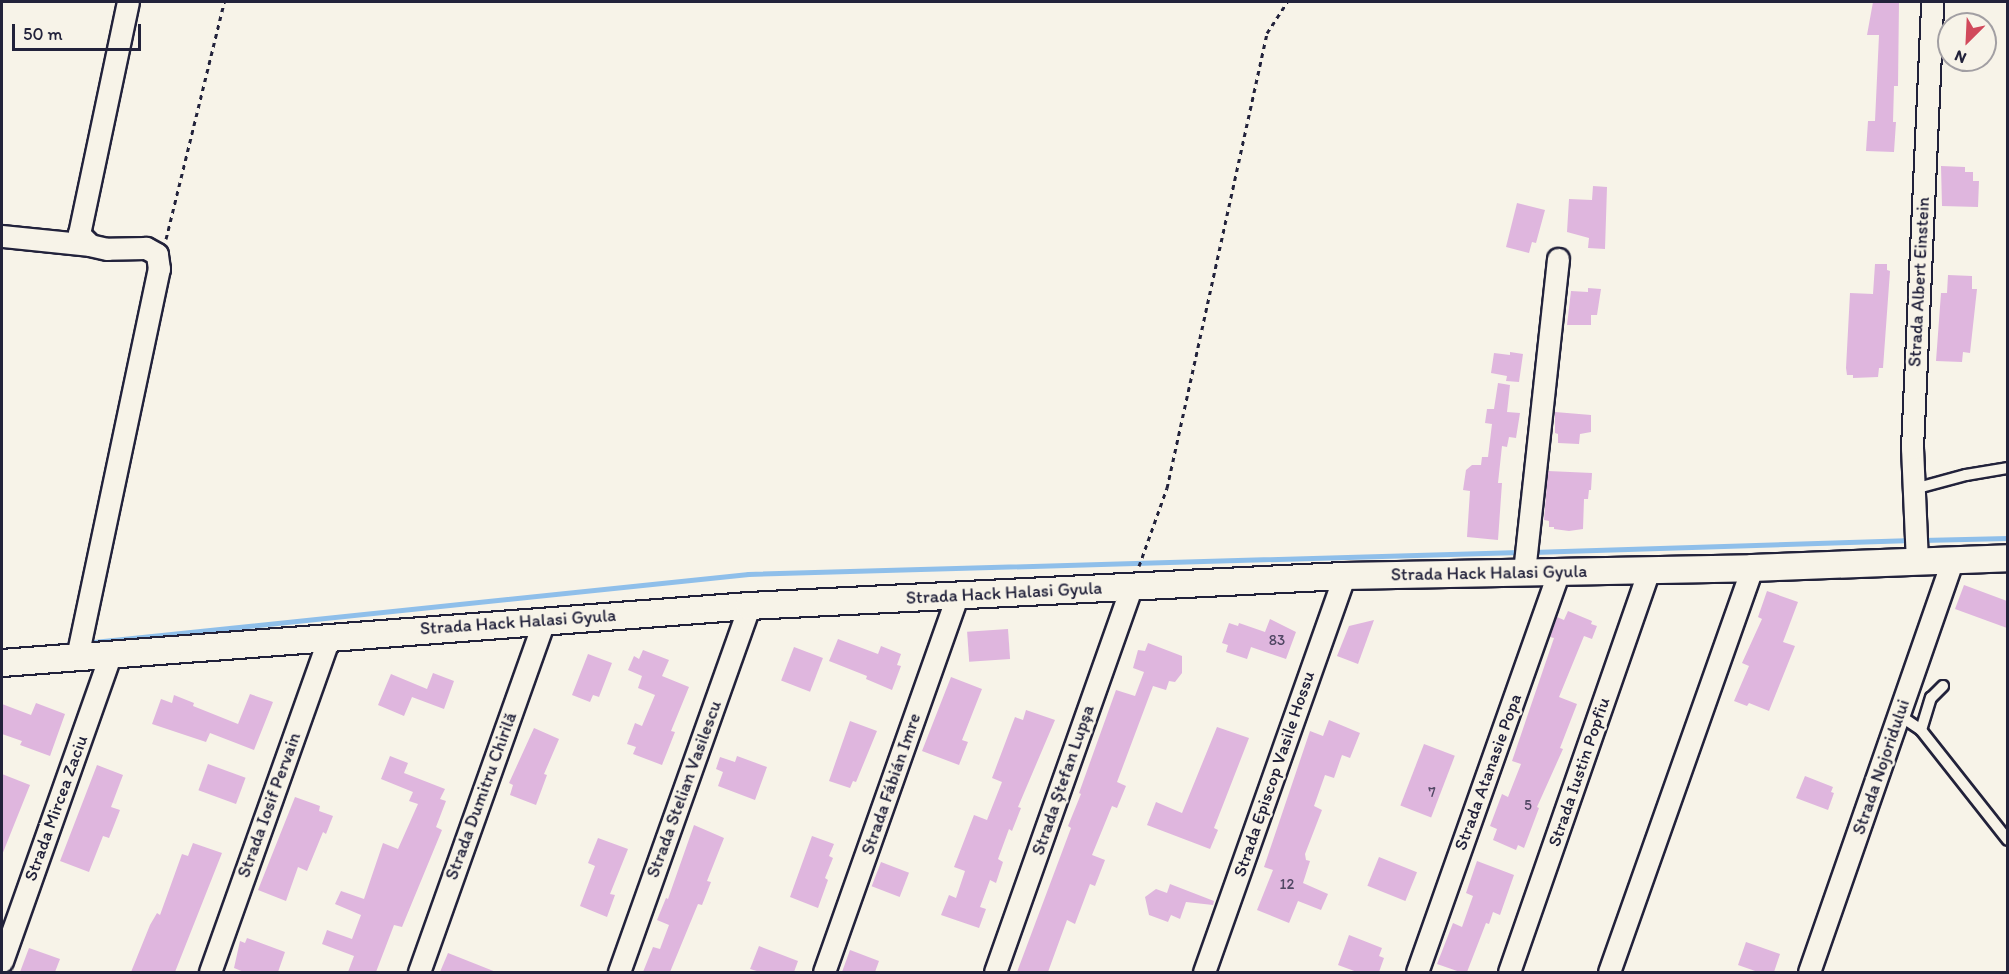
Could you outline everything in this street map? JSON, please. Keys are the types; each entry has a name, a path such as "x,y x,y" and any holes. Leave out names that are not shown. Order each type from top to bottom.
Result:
{"street":[{"path":"90,245 79,234 80,220 128,2"},
{"name":"Strada Albert Einstein","path":"1917,560 1912,448 1932,2"},
{"path":"2,236 90,245 107,249 146,248 157,254 159,269 77,657"},
{"path":"1524,572 1558,260"},
{"name":"Strada Hack Halasi Gyula","path":"2,663 544,620 749,606 957,596 1134,579 1649,571 2007,558"},
{"name":"Strada Nojoridului","path":"1809,972 1952,561"},
{"path":"1609,972 1752,568"},
{"name":"Strada Atanasie Popa","path":"1416,972 1559,571"},
{"name":"Strada Iustin Popfiu","path":"1509,972 1649,571"},
{"name":"Strada Episcop Vasile Hossu","path":"1204,972 1344,576"},
{"name":"Strada Ștefan Lupșa","path":"995,972 1134,579"},
{"name":"Strada Fábián Imre","path":"824,972 957,596"},
{"name":"Strada Stelian Vasilescu","path":"619,972 749,606"},
{"name":"Strada Dumitru Chirilă","path":"419,972 544,620"},
{"name":"Strada Iosif Pervain","path":"210,972 329,637"},
{"name":"Strada Mircea Zaciu","path":"2,961 111,654"}],"lane":[{"path":"1914,489 1966,475 2007,468"},
{"path":"1921,730 1931,698 1943,686"},
{"path":"1899,715 1921,730 2007,840"}],"path":[{"path":"159,269 225,2"},
{"path":"1134,579 1167,488 1267,33 1287,2"}],"building":[{"path":"1873,2 1899,2 1898,86 1894,86 1893,122 1896,122 1894,152 1866,151 1868,121 1875,121 1879,35 1867,35"},
{"path":"1941,166 1965,167 1965,172 1973,172 1973,181 1979,181 1978,207 1942,206"},
{"path":"1593,186 1607,187 1605,249 1588,248 1589,238 1567,232 1569,199 1592,200"},
{"path":"1517,203 1545,210 1536,243 1532,242 1529,253 1506,247"},
{"path":"1875,264 1887,264 1887,270 1890,271 1883,368 1879,368 1878,377 1853,378 1853,375 1847,375 1846,368 1850,293 1873,294"},
{"path":"1948,275 1972,276 1972,289 1977,289 1970,353 1963,352 1962,362 1936,361 1941,293 1947,293"},
{"path":"1588,288 1601,289 1597,315 1591,315 1591,325 1567,325 1571,291 1588,292"},
{"path":"1510,352 1523,354 1519,382 1506,381 1507,376 1491,373 1494,353 1510,355"},
{"path":"1498,383 1510,385 1507,412 1520,413 1516,438 1509,437 1507,447 1502,446 1498,483 1502,483 1498,540 1467,537 1470,491 1463,490 1466,470 1472,465 1481,465 1482,457 1488,457 1492,424 1485,423 1487,409 1494,409"},
{"path":"1555,412 1591,415 1591,432 1580,434 1579,444 1558,443 1558,434 1555,433"},
{"path":"1548,471 1592,473 1591,490 1589,490 1588,499 1584,499 1583,529 1569,531 1554,529 1554,527 1549,527 1549,521 1544,520"},
{"path":"1964,585 2007,601 2007,628 1955,609"},
{"path":"1767,591 1798,602 1783,642 1795,646 1769,711 1749,703 1747,706 1734,701 1749,666 1742,663 1762,619 1758,617"},
{"path":"1568,611 1592,621 1591,624 1597,626 1592,639 1584,636 1559,697 1577,704 1560,748 1563,749 1537,807 1539,808 1524,848 1518,845 1516,850 1493,840 1497,829 1490,826 1502,794 1508,797 1521,764 1512,761 1554,638 1550,637 1557,617 1564,620"},
{"path":"1270,619 1296,632 1286,659 1251,647 1247,659 1226,652 1228,645 1222,643 1229,623 1238,626 1239,623 1265,632"},
{"path":"1374,620 1358,664 1337,656 1349,626"},
{"path":"1008,629 1010,659 969,662 967,632"},
{"path":"838,639 878,654 881,646 901,654 897,665 901,666 892,690 866,679 867,676 829,661"},
{"path":"1148,643 1182,656 1182,673 1175,682 1169,681 1166,690 1153,686 1117,782 1126,786 1117,808 1112,806 1092,855 1105,860 1095,886 1090,884 1075,924 1067,920 1048,972 1017,972 1071,828 1068,826 1116,690 1135,696 1144,672 1133,668 1138,650 1145,651"},
{"path":"794,647 823,658 810,692 781,681"},
{"path":"643,650 669,660 662,676 689,687 671,731 675,732 662,765 633,754 636,747 627,744 635,723 642,726 655,695 638,688 642,676 628,670 634,656 639,659"},
{"path":"588,654 612,663 599,697 593,695 590,702 572,695"},
{"path":"433,673 454,681 444,709 412,697 404,716 378,705 391,674 427,689"},
{"path":"951,677 982,689 962,740 968,742 959,765 922,751"},
{"path":"250,694 273,702 254,750 210,733 206,742 152,724 161,699 172,703 174,695 194,703 193,706 238,724"},
{"path":"36,703 65,714 50,756 20,745 22,741 2,734 2,704 31,715"},
{"path":"1026,710 1055,720 1018,807 1021,808 1012,831 1009,829 998,859 1003,862 996,883 990,880 980,907 986,909 979,928 941,915 949,895 956,898 965,871 954,867 974,815 987,820 1002,782 992,778 1015,717 1023,720"},
{"path":"1329,720 1360,733 1350,758 1342,755 1334,778 1325,775 1314,806 1322,810 1305,854 1306,860 1310,861 1303,883 1328,894 1321,910 1298,901 1289,923 1257,910 1273,870 1264,867 1310,731 1323,736"},
{"path":"850,721 877,731 856,782 853,781 850,788 829,781"},
{"path":"1217,727 1249,738 1214,828 1218,830 1210,849 1147,825 1156,802 1182,813"},
{"path":"534,728 559,739 544,774 547,775 536,805 510,795 513,785 509,783"},
{"path":"1424,744 1455,756 1431,817 1400,806"},
{"path":"390,756 408,763 404,773 445,789 440,799 446,801 436,827 442,830 402,927 394,925 376,972 348,972 354,956 322,944 327,930 352,939 361,915 335,904 341,891 364,899 383,843 398,849 418,804 409,801 413,792 381,779"},
{"path":"737,756 767,767 755,800 718,786 723,772 716,769 720,757 735,762"},
{"path":"208,764 246,778 236,804 198,790"},
{"path":"97,765 123,775 111,807 120,810 109,838 103,836 89,872 60,861"},
{"path":"2,774 30,785 2,855"},
{"path":"1805,776 1833,787 1831,792 1834,793 1828,810 1796,798"},
{"path":"295,797 320,806 319,811 333,816 326,834 323,832 307,871 298,867 286,901 258,890"},
{"path":"694,825 724,838 707,881 711,882 702,905 698,904 670,972 643,972 653,947 660,949 669,925 657,920 666,898 668,899"},
{"path":"812,836 834,844 829,856 833,858 825,878 828,880 818,908 790,897"},
{"path":"598,838 628,849 610,894 615,895 607,917 580,906 595,866 588,863"},
{"path":"193,843 222,853 175,972 131,972 150,925 157,913 160,915 182,854 188,856"},
{"path":"1379,857 1417,872 1405,901 1367,886"},
{"path":"1477,861 1514,875 1500,915 1493,912 1489,924 1486,923 1467,972 1460,972 1437,964 1453,923 1462,927 1473,896 1466,893"},
{"path":"881,862 909,873 900,897 872,886"},
{"path":"1170,884 1214,901 1213,905 1186,902 1180,919 1171,915 1168,922 1149,915 1145,897 1156,889 1167,893"},
{"path":"1349,935 1382,948 1379,956 1384,958 1379,972 1357,972 1338,965"},
{"path":"247,938 285,952 278,972 244,972 234,968 240,941 245,943"},
{"path":"1746,942 1780,954 1774,972 1758,972 1738,965"},
{"path":"759,946 798,961 794,972 760,972 750,969"},
{"path":"29,948 60,959 55,972 20,972"},
{"path":"850,950 879,961 875,972 842,972"},
{"path":"448,953 496,972 440,972"}],"waterway":[{"path":"1922,540 2008,538"},
{"path":"1532,552 1913,540"},
{"path":"84,643 748,574 1520,552"},
{"path":"33,648 75,644"}]}
